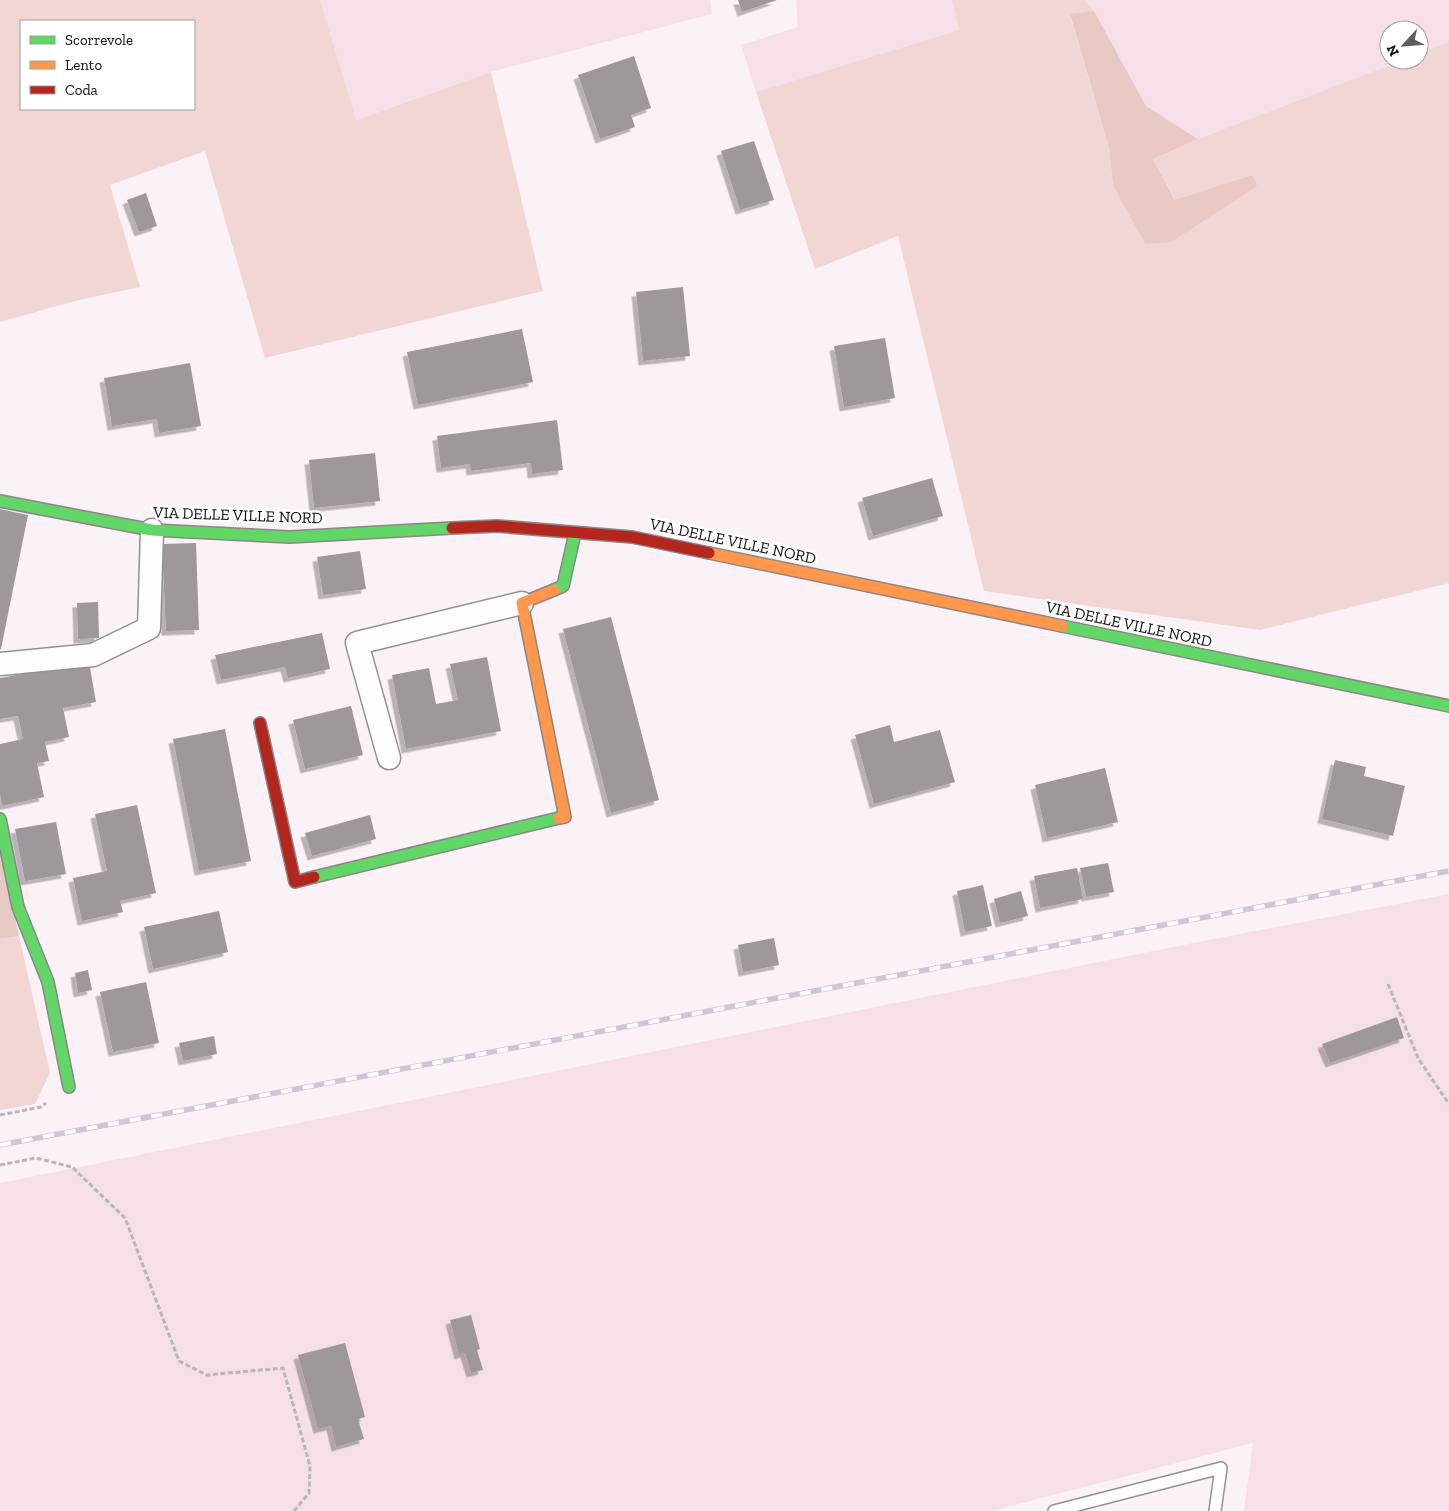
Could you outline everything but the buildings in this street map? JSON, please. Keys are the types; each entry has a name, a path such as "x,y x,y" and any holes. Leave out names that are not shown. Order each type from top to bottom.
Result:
{"street":[{"name":"VIA DELLE VILLE NORD","path":"0,501 152,530 290,537 497,526 632,537 1449,706"},
{"path":"0,664 93,655 149,628 152,530"},
{"path":"389,758 358,643 522,603 563,586 575,533"},
{"path":"260,723 295,882 565,816 522,603"},
{"path":"0,819 18,907 48,982 69,1087"}],"lane":[{"path":"1054,1511 1221,1468 1215,1511"}],"path":[{"path":"1388,984 1418,1058 1449,1104"},
{"path":"0,1115 41,1107 69,1087"},
{"path":"0,1165 36,1158 72,1167 125,1218 178,1361 207,1375 283,1368 310,1466 309,1493 294,1511"}],"shaded area":[{"path":"0,0 320,0 356,120 491,72 543,291 265,358 205,151 110,185 140,287 79,300 0,322"},
{"path":"320,0 710,0 712,14 491,72 355,120"},
{"path":"796,0 952,0 959,30 756,92 741,45 798,27"},
{"path":"952,0 1084,0 1094,11 1070,15 1109,148 1113,186 1145,244 1252,175 1176,201 1153,159 1198,139 1379,69 1429,70 1429,50 1449,42 1449,583 1260,630 984,591 898,236 815,269 756,92 959,30"},
{"path":"1084,0 1449,0 1449,42 1429,50 1429,20 1379,20 1379,69 1198,139 1146,106 1094,11"},
{"path":"1094,11 1146,106 1198,139 1153,159 1175,200 1252,175 1257,186 1171,242 1145,244 1113,186 1109,148 1070,14"},
{"path":"0,851 19,936 0,939"},
{"path":"1449,894 1449,1511 1244,1511 1253,1443 992,1511 0,1511 0,1183 1198,942"},
{"path":"19,936 50,1073 35,1104 0,1110 0,939"}],"railway":[{"path":"0,1145 1449,871"}],"traffic: fast":[{"path":"0,501 152,530 290,537 452,528"},
{"path":"554,590 563,586 575,533"},
{"path":"1062,626 1449,706"},
{"path":"314,877 559,818"},
{"path":"0,819 18,907 48,982 69,1087"}],"traffic: slow":[{"path":"709,553 1062,626"},
{"path":"554,590 522,603 565,817 559,818"}],"traffic: jam":[{"path":"452,528 497,526 632,537 709,553"},
{"path":"260,723 295,882 314,877"}]}
